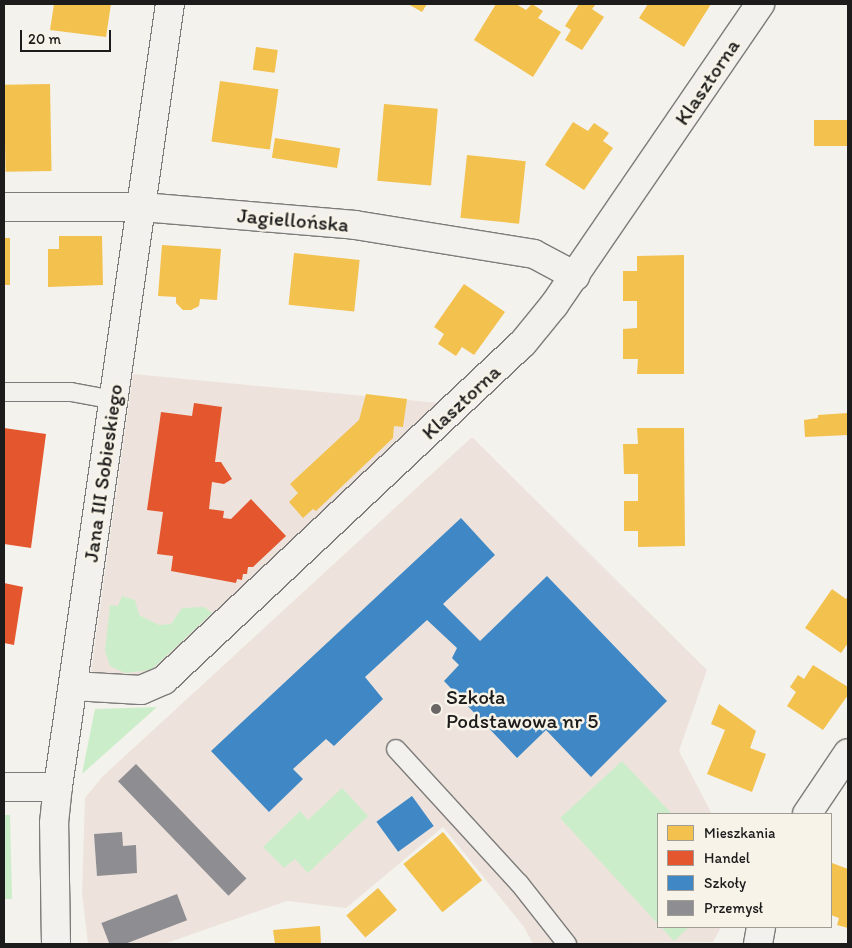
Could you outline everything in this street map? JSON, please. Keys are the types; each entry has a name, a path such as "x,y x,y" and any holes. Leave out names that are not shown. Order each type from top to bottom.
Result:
{"street":[{"name":"Jana III Sobieskiego","path":"56,944 54,823 58,787 170,4"},
{"name":"Klasztorna","path":"73,686 141,690 164,680 523,343 575,276 760,4"},
{"name":"Jagiellońska","path":"4,207 142,207 355,225 534,254 575,276"},
{"path":"808,813 848,752"},
{"path":"4,787 58,787"},
{"path":"758,944 761,928"}],"lane":[{"path":"4,392 71,392 114,400"},
{"path":"396,749 519,883 567,944"}],"shaded area":[{"path":"133,374 450,404 155,680 121,683 91,671"},
{"name":"Szkoła Podstawowa nr 5","path":"472,437 707,670 679,751 711,813 657,813 657,928 720,928 713,942 533,944 524,927 443,827 346,908 287,901 164,944 88,944 82,893 85,798 102,777"}],"green space":[{"path":"122,596 135,600 139,615 159,625 171,624 182,608 204,607 212,613 151,670 125,673 110,666 105,651 110,605 118,606"},
{"path":"157,707 82,774 95,709"},
{"path":"622,761 671,813 657,813 657,923 560,818"},
{"path":"342,788 368,816 308,873 295,859 284,868 263,847 300,811 308,820"},
{"path":"4,815 10,815 12,899 4,899"},
{"path":"662,928 688,928 674,941"}],"building: Mieszkania":[{"path":"54,4 111,4 106,37 50,30"},
{"path":"408,4 427,4 422,12"},
{"path":"496,4 516,4 526,10 532,4 543,11 538,18 561,32 533,77 474,40"},
{"path":"579,4 596,4 592,9 604,17 582,50 565,40 571,30 565,26"},
{"path":"648,4 711,4 684,47 639,18"},
{"path":"256,47 278,50 275,73 253,70"},
{"path":"220,81 278,89 270,150 212,141"},
{"path":"50,84 52,171 6,172 4,85"},
{"path":"384,104 438,109 431,185 377,181"},
{"path":"814,120 848,120 848,146 814,146"},
{"path":"573,122 588,131 594,123 609,133 603,141 613,148 584,190 545,165"},
{"path":"275,138 340,148 337,168 272,158"},
{"path":"467,155 526,161 519,224 460,218"},
{"path":"59,236 102,236 103,285 48,287 48,249 59,249"},
{"path":"4,238 10,238 10,285 4,285"},
{"path":"162,245 221,249 217,300 200,299 199,306 191,310 183,310 176,303 176,297 158,296"},
{"path":"294,253 360,260 354,312 289,305"},
{"path":"684,255 684,374 637,374 638,359 623,359 623,329 637,328 637,301 623,301 623,271 637,271 637,256"},
{"path":"464,284 505,312 474,355 462,347 456,356 438,344 444,334 434,327"},
{"path":"366,394 407,399 403,427 394,426 393,438 316,511 313,509 303,518 289,502 298,493 290,484 359,420"},
{"path":"848,413 848,435 805,437 804,420 818,418 818,415"},
{"path":"637,428 684,428 685,546 638,547 638,531 624,531 624,501 638,501 638,474 624,474 623,444 638,444"},
{"path":"832,589 846,599 848,596 848,643 841,653 805,628"},
{"path":"813,665 848,687 848,695 823,730 787,706 796,692 790,687 798,675 804,679"},
{"path":"719,704 756,731 750,748 766,754 752,792 707,774 725,730 711,724"},
{"path":"443,832 482,880 442,912 403,864"},
{"path":"832,863 848,869 848,928 837,925 839,918 832,915"},
{"path":"378,888 397,910 365,937 346,916"},
{"path":"320,926 321,944 275,944 273,930"}],"building: Handel":[{"path":"194,403 222,407 215,462 221,462 232,479 224,484 212,482 209,509 224,511 223,518 231,519 251,499 286,536 253,567 248,567 247,574 243,574 242,580 237,579 236,583 171,571 173,556 157,554 163,512 147,510 161,412 192,416"},
{"path":"4,428 46,434 31,548 4,544"},
{"path":"4,583 23,587 14,645 4,643"}],"building: Szkoły":[{"path":"461,518 495,555 443,604 480,641 547,576 667,701 591,777 546,730 517,758 444,681 459,665 452,658 457,648 427,620 365,677 383,699 334,746 326,739 293,769 303,779 269,812 211,751"},
{"path":"412,796 434,826 398,852 376,822"}],"building: Przemysł":[{"path":"136,764 246,878 228,896 118,781"},
{"path":"122,832 123,846 136,845 137,873 97,876 94,834"},
{"path":"177,894 187,920 125,944 109,944 101,923"}],"place":[{"name":"Szkoła Podstawowa nr 5","path":"436,709"}]}
